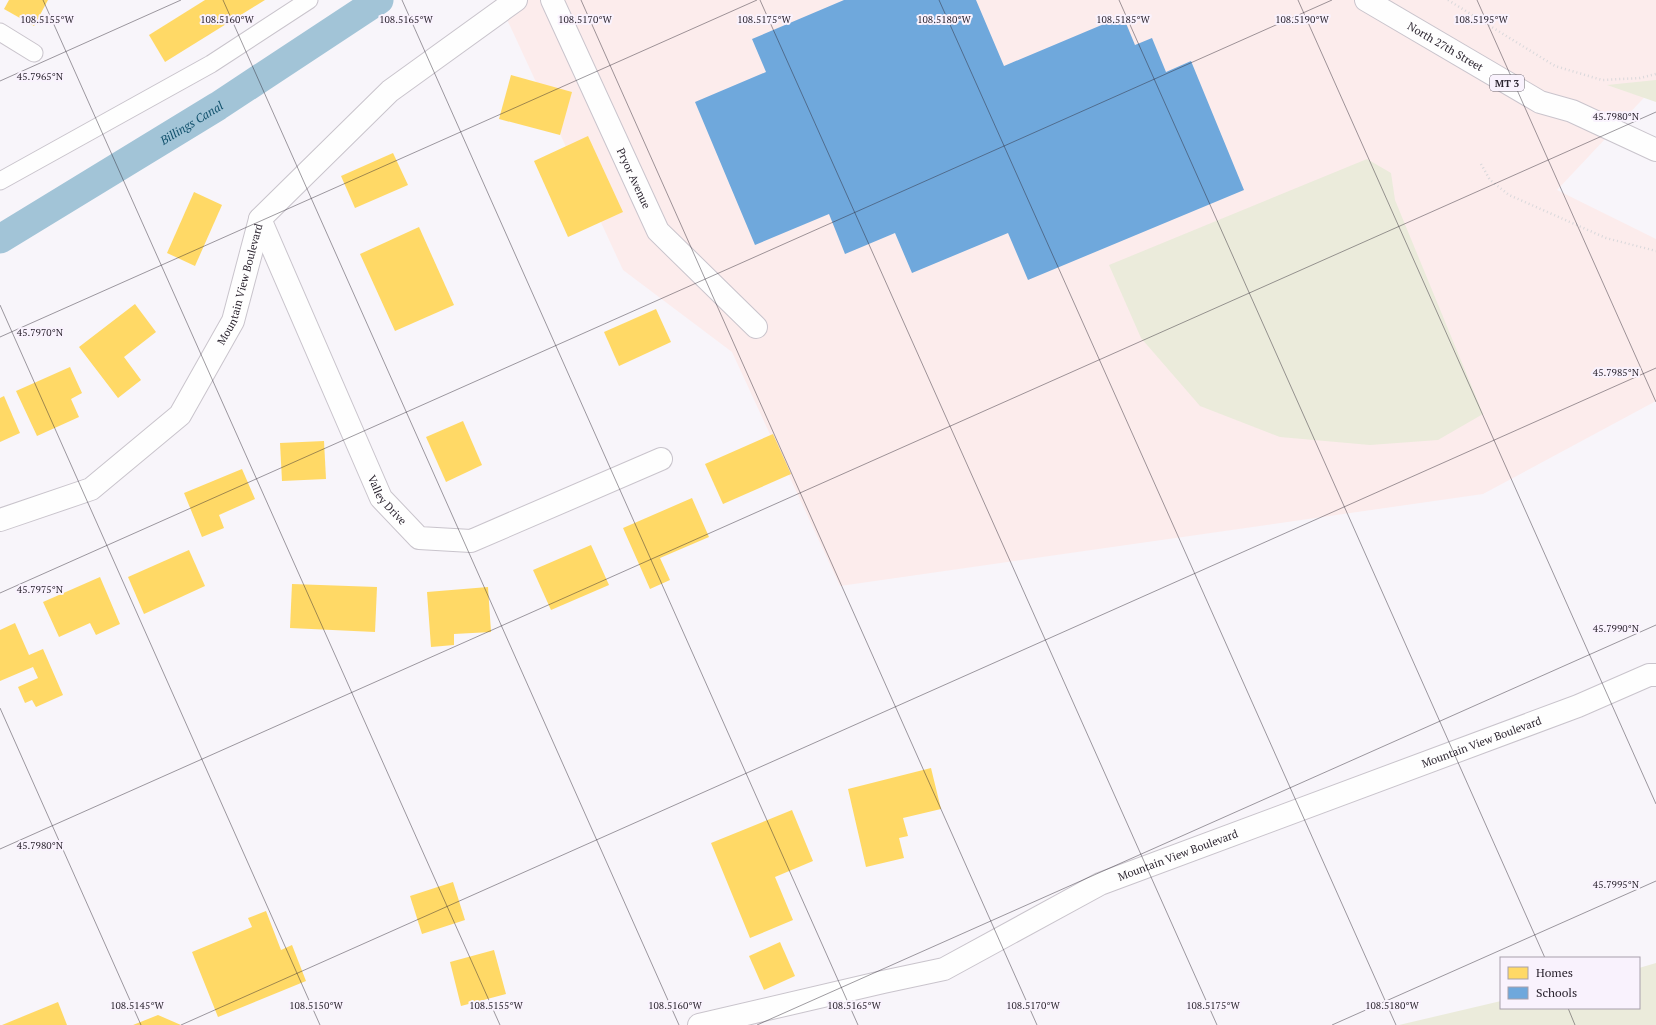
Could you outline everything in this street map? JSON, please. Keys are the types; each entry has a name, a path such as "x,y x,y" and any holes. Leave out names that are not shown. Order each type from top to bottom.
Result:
{"street":[{"name":"Mountain View Boulevard","path":"0,520 91,489 180,416 233,321 260,219 390,91 516,0"},
{"name":"Pryor Avenue","path":"552,0 658,231 756,327"},
{"name":"North 27th Street","path":"1366,0 1540,102 1572,111 1656,150"},
{"path":"1572,111 1656,133"},
{"name":"Valley Drive","path":"260,219 381,498 419,538 471,541 661,459"},
{"name":"Mountain View Boulevard","path":"699,1025 944,969 1100,884 1578,706 1649,675 1656,675"}],"lane":[{"path":"0,181 211,64 309,0"},
{"path":"0,32 34,53"}],"path":[{"path":"1448,0 1555,66 1602,80 1640,78 1656,74"},
{"path":"1481,164 1490,180 1509,195 1606,238 1656,251"}],"shaded area":[{"path":"498,0 1656,0 1656,85 1557,190 1656,239 1656,401 1483,494 840,586 732,352 623,270"}],"green space":[{"path":"1656,80 1656,102 1607,85"},
{"path":"1367,159 1391,173 1395,200 1483,414 1438,440 1370,445 1280,437 1200,406 1141,338 1109,265"},
{"path":"1656,963 1656,1025 1399,1025 1500,1001 1500,1009 1640,1009 1640,968"}],"building: Homes":[{"path":"9,0 48,0 34,26 4,9"},
{"path":"205,0 265,0 165,62 149,35"},
{"path":"511,75 572,92 560,135 499,119"},
{"path":"588,136 623,212 568,237 534,161"},
{"path":"393,153 408,185 355,208 341,176"},
{"path":"194,192 222,205 195,266 167,253"},
{"path":"419,227 454,305 395,331 360,254"},
{"path":"135,304 156,332 124,357 141,380 118,398 79,347"},
{"path":"656,309 671,342 619,366 604,332"},
{"path":"70,367 82,393 71,399 79,417 37,436 16,391"},
{"path":"4,396 20,433 0,442 0,398"},
{"path":"463,421 482,465 446,482 426,437"},
{"path":"773,434 791,474 723,504 705,464"},
{"path":"324,441 326,479 282,481 280,443"},
{"path":"242,469 255,499 219,515 224,528 202,537 184,493"},
{"path":"692,498 709,537 660,558 670,580 650,589 623,528"},
{"path":"591,545 609,585 551,610 533,570"},
{"path":"189,550 205,586 144,614 128,577"},
{"path":"100,577 120,624 96,635 90,623 59,637 43,602"},
{"path":"292,584 377,587 375,632 290,628"},
{"path":"488,587 491,632 454,634 454,645 431,647 427,592"},
{"path":"15,623 29,655 43,649 63,695 36,707 32,700 25,703 18,687 38,678 33,667 0,681 0,630"},
{"path":"931,768 941,809 903,818 908,836 899,838 904,858 866,867 848,789"},
{"path":"792,810 813,861 775,877 793,920 750,938 711,843"},
{"path":"453,882 465,920 422,934 410,896"},
{"path":"266,911 281,950 292,945 306,981 218,1017 192,952 252,927 248,918"},
{"path":"780,942 795,976 764,990 749,956"},
{"path":"494,950 506,994 461,1006 450,962"},
{"path":"58,1002 67,1025 2,1025"},
{"path":"158,1015 181,1025 133,1025"}],"building: Schools":[{"path":"844,0 976,0 1004,66 1123,16 1135,45 1152,38 1166,72 1191,61 1244,190 1028,280 1008,233 912,273 895,233 845,254 829,214 755,245 695,102 766,72 752,39"}],"waterway":[{"name":"Billings Canal","path":"0,239 218,106 379,0"}]}
